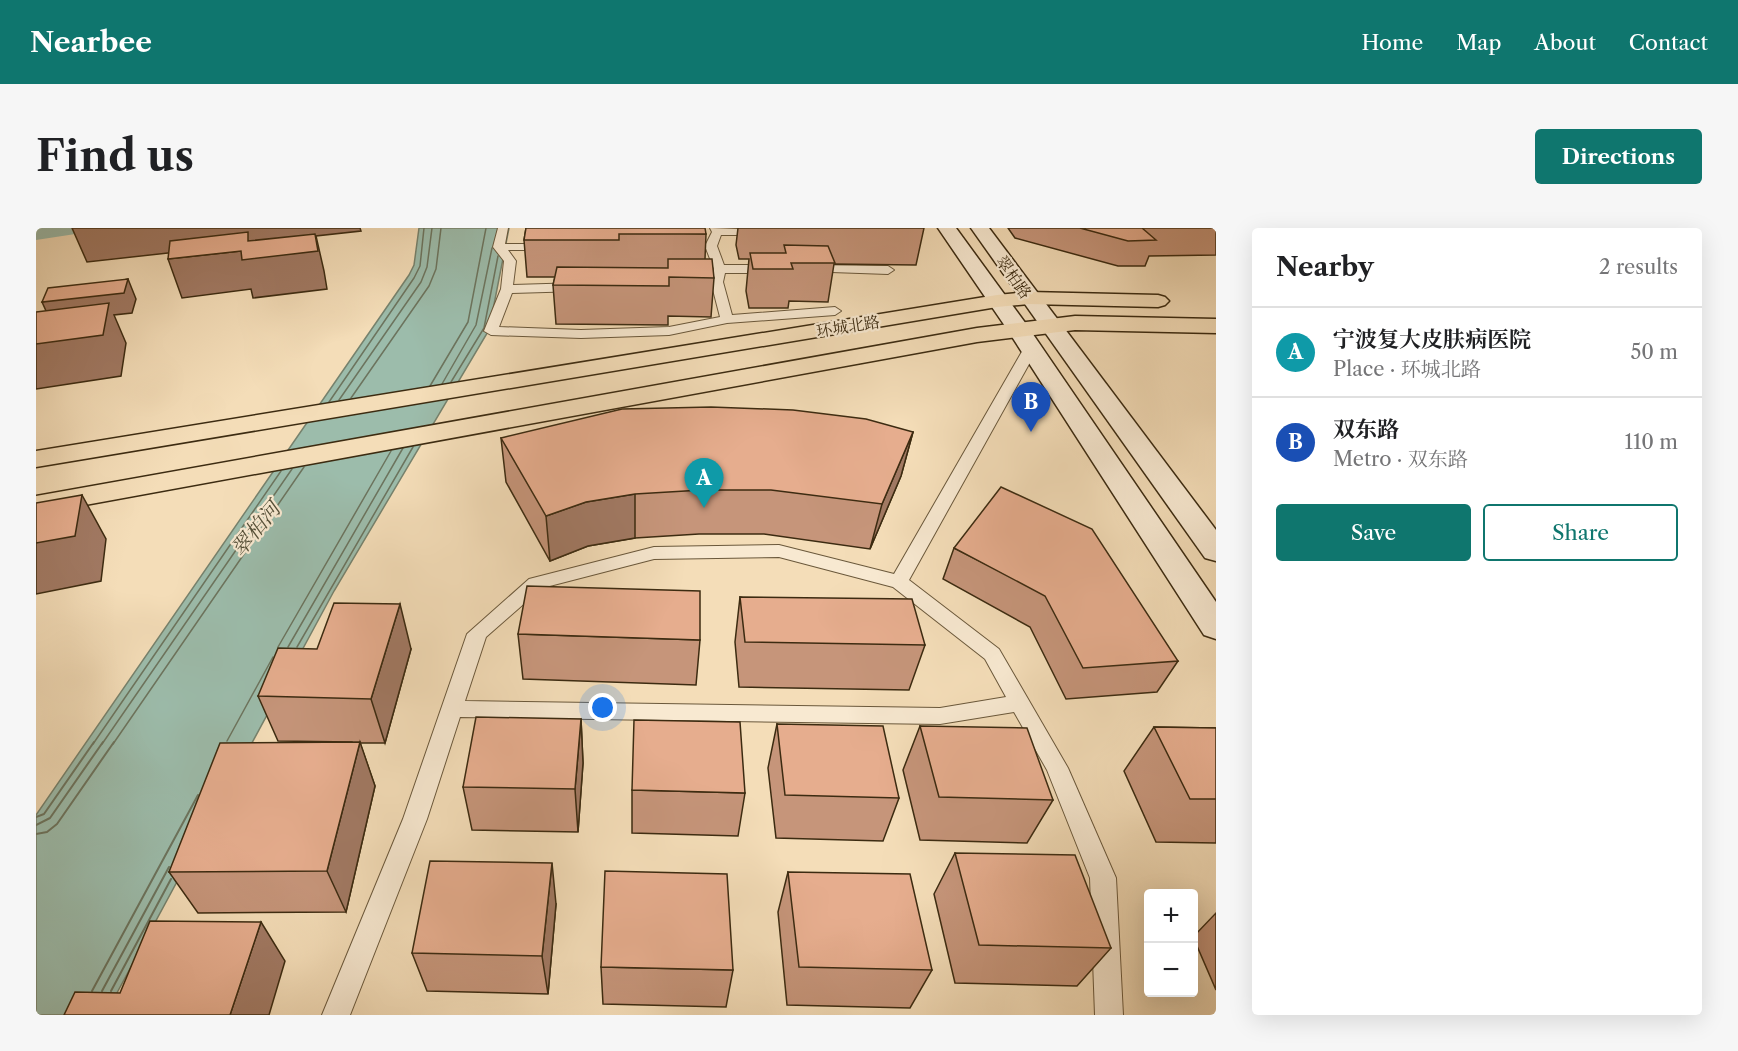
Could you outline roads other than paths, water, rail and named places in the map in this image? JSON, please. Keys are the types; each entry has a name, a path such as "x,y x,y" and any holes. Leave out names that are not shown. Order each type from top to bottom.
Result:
{"main road":[{"name":"翠柏路","path":"947,228 1024,338 1216,627"},
{"name":"翠柏路","path":"980,228 1216,551"},
{"name":"环城北路","path":"36,459 997,301 1029,298 1184,302"},
{"name":"环城北路","path":"36,505 500,423 1024,338 1050,326 1098,323 1216,326"}],"lane":[{"path":"499,247 503,228"},
{"path":"720,269 705,246 716,230 775,232"},
{"path":"499,247 558,247"},
{"path":"499,247 510,261 507,289 491,332 581,334 669,331 727,319 835,311"},
{"path":"720,269 888,270"},
{"path":"720,269 711,283 727,319"},
{"path":"507,289 588,286"},
{"path":"899,582 1024,338"},
{"path":"336,1015 415,819 477,634 536,583 654,554 778,551 899,582 992,654 1057,768 1103,878 1109,1015"},
{"path":"452,709 940,716 1020,703"}],"water":[{"name":"翠柏河","path":"419,228 509,228 489,330 334,591 105,1015 36,1015 36,815 409,275 414,265"}],"waterway":[{"path":"36,233 73,228"}],"place":[{"name":"双东路","path":"1031,432"},
{"name":"宁波复大皮肤病医院","path":"704,508"}]}
